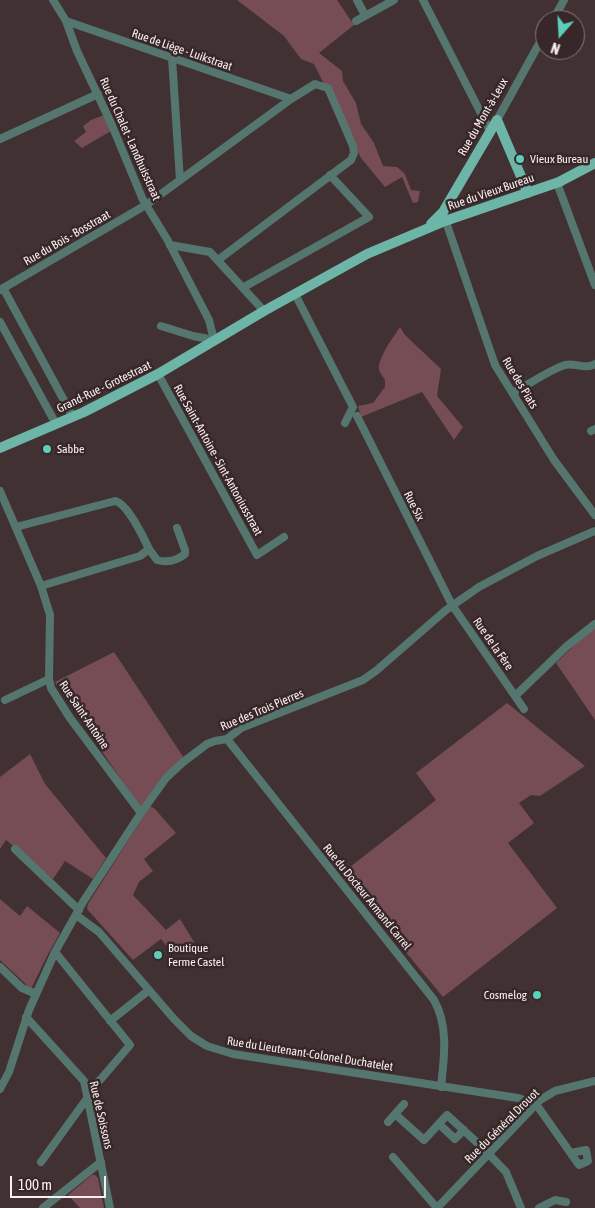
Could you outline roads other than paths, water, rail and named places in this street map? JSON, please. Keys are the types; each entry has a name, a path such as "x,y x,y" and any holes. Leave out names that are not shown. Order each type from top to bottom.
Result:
{"main road":[{"name":"Rue du Mont-à-Leux","path":"444,217 497,120"},
{"path":"497,120 528,193"},
{"name":"Rue du Vieux Bureau","path":"422,230 444,217 557,184 595,163"},
{"name":"Grand-Rue - Grotestraat","path":"0,448 73,417 158,374 264,311 360,258 422,230"}],"street":[{"name":"Rue du Chalet - Landhuisstraat","path":"53,0 66,22 77,51 98,94 146,205 170,244 209,320 214,340"},
{"path":"357,0 366,15"},
{"path":"356,21 394,0"},
{"path":"422,0 490,131"},
{"name":"Rue de Liège - Luikstraat","path":"66,22 291,100"},
{"name":"Rue du Mont-à-Leux","path":"497,120 535,51"},
{"path":"172,58 180,180"},
{"name":"Rue du Bois - Bosstraat","path":"1,289 146,205 315,84 328,88 353,146 354,153 351,160 330,175"},
{"path":"0,139 98,94"},
{"path":"218,260 330,175 369,217 244,287"},
{"path":"557,184 595,285"},
{"name":"Rue des Piats","path":"444,217 492,358 554,460 595,514"},
{"path":"170,244 210,252 264,311"},
{"path":"1,289 73,417"},
{"path":"295,294 353,407 345,423"},
{"path":"0,322 56,424"},
{"path":"162,326 193,336 214,340"},
{"path":"513,393 563,366 588,367 595,364"},
{"name":"Rue Saint-Antoine - Sint-Antoniusstraat","path":"158,374 257,555 284,537"},
{"name":"Rue Six","path":"357,416 452,605"},
{"name":"Rue Saint-Antoine","path":"0,492 41,586 50,615 49,679 51,688 70,718 141,813"},
{"path":"16,527 115,501 120,502 126,508 157,560 164,562 172,562 185,554 177,528"},
{"name":"Rue des Trois Pierres","path":"0,1089 9,1072 26,1017 55,952 77,913 141,813 162,782 182,763 207,744 216,740 227,739 241,728 362,680 452,605 479,587 537,556 595,531"},
{"path":"41,586 140,556 149,549"},
{"name":"Rue de la Fère","path":"452,605 524,709"},
{"path":"514,696 567,646 595,624"},
{"path":"5,700 49,679"},
{"name":"Rue du Docteur Armand Carrel","path":"227,739 434,1000 444,1032 441,1087"},
{"name":"Rue du Lieutenant-Colonel Duchatelet","path":"15,849 77,913 99,932 191,1036 215,1050 520,1099 534,1106"},
{"path":"41,1162 87,1094 104,1077 130,1045 55,952"},
{"path":"0,968 22,988 36,994"},
{"path":"110,1021 149,990"},
{"name":"Rue de Soissons","path":"26,1017 82,1079 87,1094 110,1208"},
{"name":"Rue du Général Drouot","path":"437,1208 534,1106 555,1091 595,1081"},
{"path":"388,1122 404,1104"},
{"path":"534,1106 571,1153"},
{"path":"395,1114 424,1140 448,1115 489,1154 509,1177 521,1208"},
{"path":"439,1124 456,1139 464,1130"},
{"path":"392,1157 437,1208"},
{"path":"43,1208 101,1162"},
{"path":"540,1208 555,1200 566,1202"}],"place":[{"name":"Vieux Bureau","path":"520,159"},
{"name":"Sabbe","path":"47,449"},
{"name":"Boutique Ferme Castel","path":"158,955"},
{"name":"Cosmelog","path":"537,995"}]}
